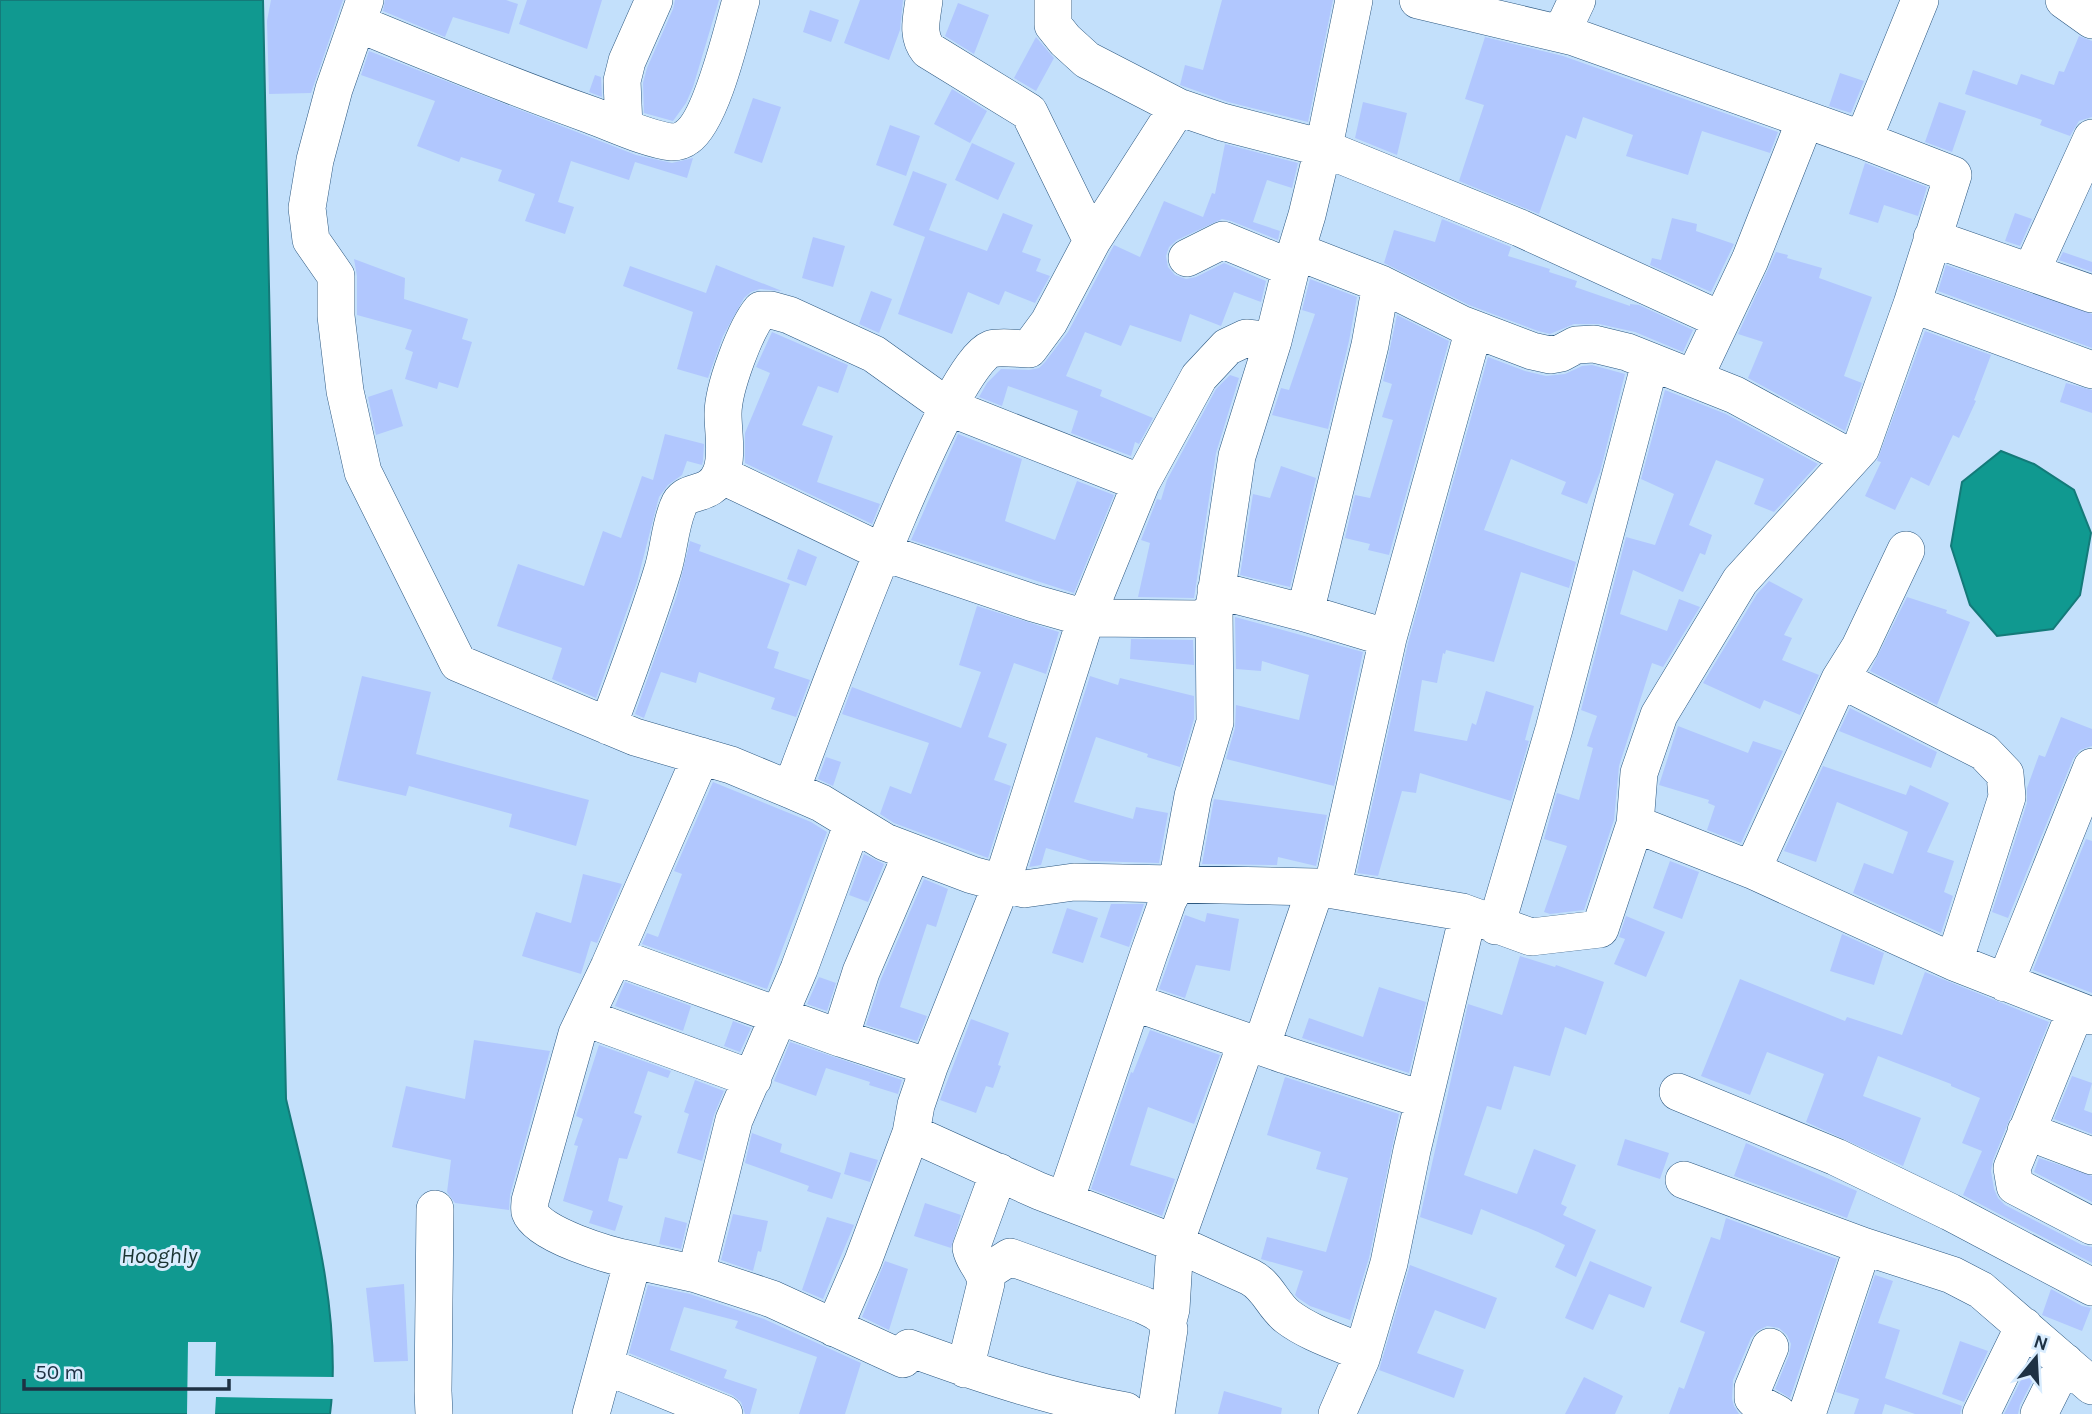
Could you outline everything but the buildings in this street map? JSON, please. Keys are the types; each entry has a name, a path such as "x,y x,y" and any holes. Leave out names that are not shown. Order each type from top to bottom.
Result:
{"street":[{"path":"624,127 622,82 627,61 654,0"},
{"path":"741,0 715,88 699,125 680,142 670,142 519,90 361,11 334,89 315,160 307,208 311,240 336,276 336,316 345,391 363,472 458,663 635,737 731,765 792,790 821,803 885,842 912,853 972,875 1024,889 1074,882 1324,888 1482,920 1531,937 1600,929 1635,824 1639,773 1659,715 1740,581 1861,448 1912,304 1953,175 1863,140 1561,34 1440,3"},
{"path":"924,0 920,30 922,42 928,50 1029,112 1092,241"},
{"path":"1053,0 1053,25 1087,60 1178,107 1222,122 1323,148 1520,228 1721,320"},
{"path":"1065,1201 1168,900 1177,883 1193,796 1215,722 1215,599 1237,456 1273,341 1323,148 1354,0"},
{"path":"1561,34 1577,0"},
{"path":"1863,140 1920,0"},
{"path":"2064,0 2092,20"},
{"path":"792,790 882,552 948,407 974,364 992,349 1029,349 1049,322 1092,241 1178,107"},
{"path":"1694,378 1750,260 1805,121"},
{"path":"2031,272 2091,144"},
{"path":"1932,237 2092,294"},
{"path":"1187,258 1223,240 1381,284 1474,329 1550,355 1576,345 1594,344 1628,352 1735,395 1852,458"},
{"path":"1305,613 1370,345 1381,284"},
{"path":"1912,304 2092,370"},
{"path":"608,726 663,569 678,506 687,495 707,491 721,475 724,464 725,395 748,331 761,310 789,315 874,354 948,407 1142,483"},
{"path":"701,756 577,1034 530,1201 530,1213 550,1231 607,1254 696,1275 772,1299 834,1328 906,1353 1079,1403 1141,1412 1169,1329 1175,1243 1254,1044 1324,888 1388,638 1474,329"},
{"path":"834,1328 863,1261 911,1133 916,1105 929,1067 1002,883 1086,618 1142,483 1199,377 1227,347 1246,338 1273,341"},
{"path":"1337,1414 1363,1353 1389,1263 1424,1100 1482,920 1554,729 1650,363"},
{"path":"721,475 882,552 1086,618 1203,619 1215,599"},
{"path":"1752,870 1840,679 1860,647 1906,550"},
{"path":"1215,599 1305,613 1388,638"},
{"path":"1840,679 1984,752 2005,774 2007,797 1954,962"},
{"path":"2006,983 2092,767"},
{"path":"696,1275 734,1120 780,1015 853,823"},
{"path":"1635,824 1752,870 1954,962 2084,1013 2026,1131 2012,1168 2015,1186 2092,1226"},
{"path":"840,1038 861,972 912,853"},
{"path":"614,956 840,1038 929,1067"},
{"path":"1133,1002 1424,1100"},
{"path":"586,1018 753,1079"},
{"path":"1678,1092 1836,1157 1950,1212 2092,1287"},
{"path":"2026,1131 2092,1156"},
{"path":"911,1133 1065,1201 1175,1243 1259,1282 1285,1316 1363,1353"},
{"path":"965,1368 986,1283 985,1273 972,1255 971,1248 999,1172"},
{"path":"1684,1180 1863,1247 1952,1275 1981,1290 2079,1374 2039,1414"},
{"path":"434,1414 435,1209"},
{"path":"1807,1414 1863,1247"},
{"path":"985,1273 1010,1257 1143,1305 1161,1314 1168,1321"},
{"path":"591,1414 633,1260"},
{"path":"1981,1414 2024,1326"},
{"path":"1770,1347 1753,1388 1753,1398 1778,1414"},
{"path":"606,1366 724,1414"}],"water":[{"name":"Hooghly","path":"0,0 263,0 286,1099 322,1255 328,1296 333,1375 330,1414 0,1414"},
{"path":"2001,451 2034,464 2074,490 2091,533 2080,595 2053,629 1997,636 1970,605 1951,546 1962,482"}],"pier":[{"path":"188,1342 216,1342 215,1376 335,1377 336,1399 216,1397 215,1414 187,1414"}]}
